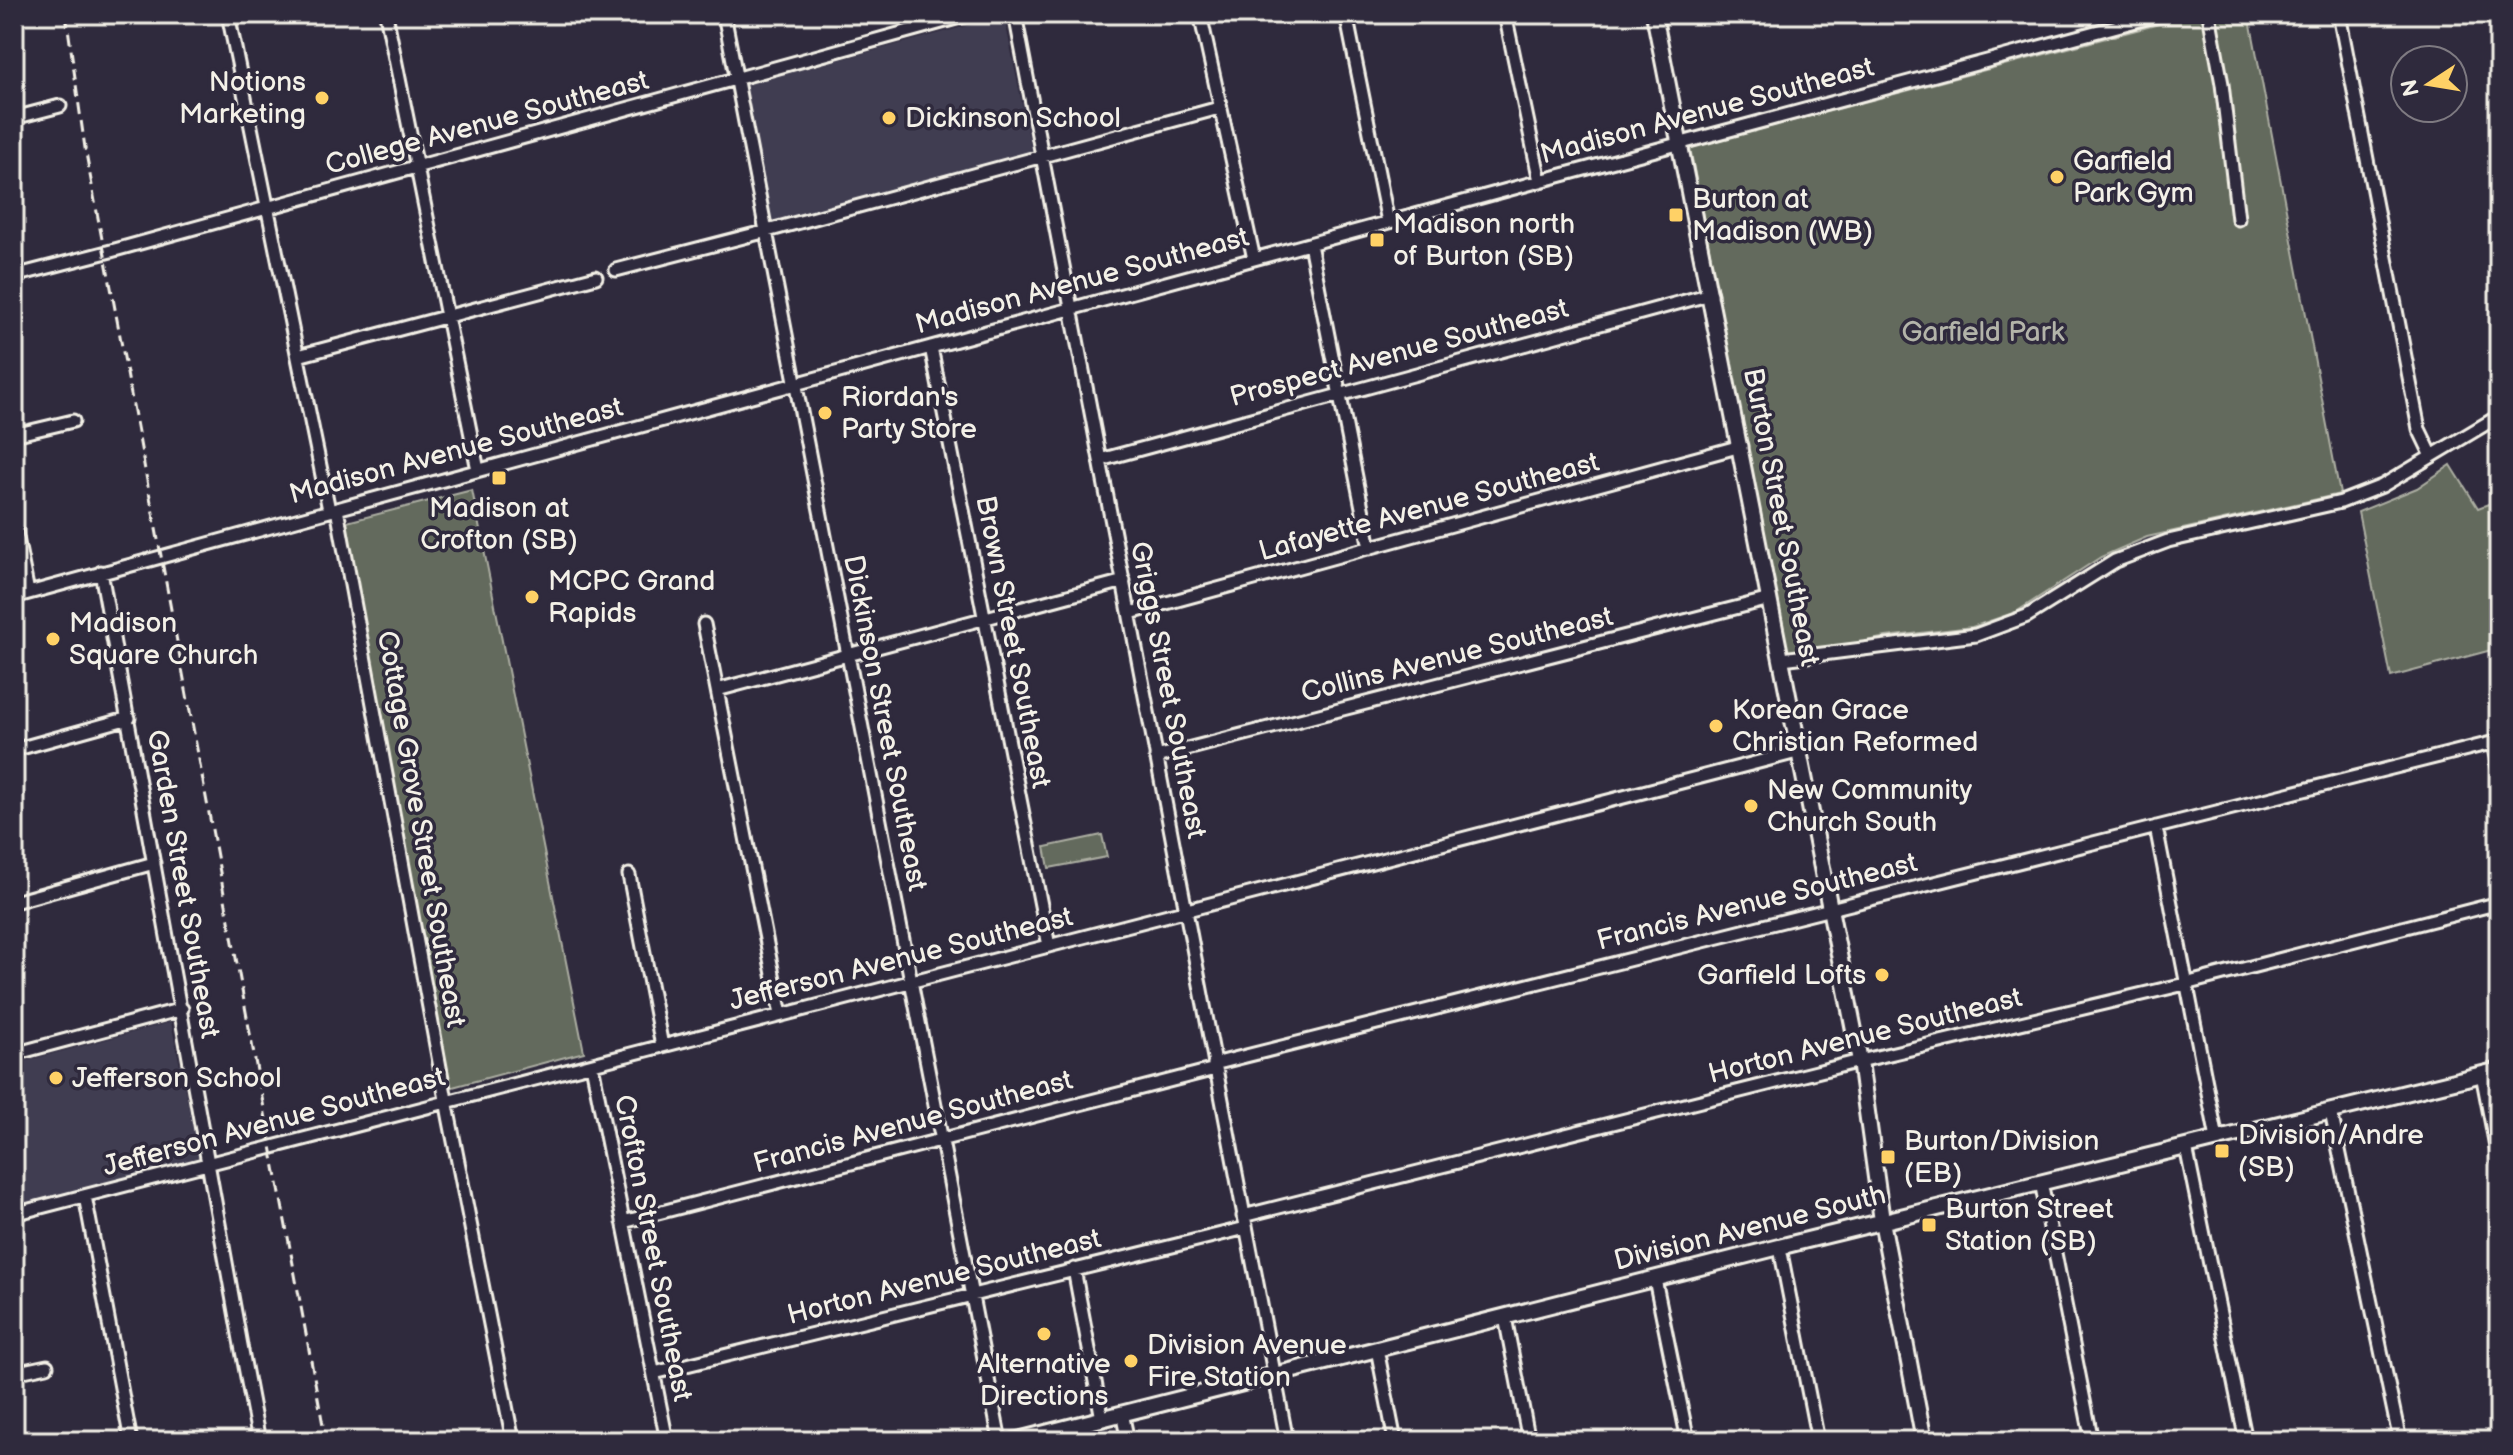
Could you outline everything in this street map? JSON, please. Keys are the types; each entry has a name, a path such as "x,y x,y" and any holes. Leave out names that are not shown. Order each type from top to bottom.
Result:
{"main road":[{"name":"Burton Street Southeast","path":"1654,14 1860,1061 1882,1221 1924,1441"},
{"name":"Division Avenue South","path":"1014,1441 1882,1221 2499,1070"}],"street":[{"name":"Cottage Grove Street Southeast","path":"228,14 333,510 513,1441"},
{"path":"386,14 478,470"},
{"name":"Dickinson Street Southeast","path":"724,14 1000,1441"},
{"name":"College Avenue Southeast","path":"14,276 971,14"},
{"name":"Griggs Street Southeast","path":"1015,14 1287,1441"},
{"path":"1200,14 1254,259"},
{"path":"1346,14 1388,222"},
{"path":"1505,14 1540,181"},
{"name":"Madison Avenue Southeast","path":"14,597 793,383 2162,14"},
{"path":"2209,14 2222,84 2238,219"},
{"path":"2339,14 2419,429 2431,454"},
{"path":"14,118 60,106"},
{"path":"616,270 1219,108"},
{"path":"1310,244 1370,548"},
{"path":"298,356 596,277"},
{"name":"Prospect Avenue Southeast","path":"1100,460 1711,294"},
{"name":"Brown Street Southeast","path":"931,347 1049,946"},
{"path":"1782,659 1976,635 2027,616 2115,561 2177,539 2341,502 2382,486 2499,416"},
{"path":"14,435 73,421"},
{"name":"Lafayette Avenue Southeast","path":"1130,613 1741,446"},
{"path":"14,523 28,592"},
{"name":"Garden Street Southeast","path":"101,572 182,1009 206,1164 259,1441"},
{"path":"717,690 1124,581"},
{"name":"Collins Avenue Southeast","path":"1156,757 1770,599"},
{"path":"704,624 781,1015"},
{"path":"14,750 129,718"},
{"path":"2496,742 2499,772"},
{"name":"Francis Avenue Southeast","path":"623,1222 1830,907 2496,742"},
{"name":"Jefferson Avenue Southeast","path":"14,1214 1801,751"},
{"path":"2156,827 2217,1139"},
{"path":"14,902 154,863"},
{"path":"629,875 662,1046"},
{"name":"Horton Avenue Southeast","path":"654,1373 971,1296 1860,1061 2185,984 2499,903"},
{"path":"14,1054 182,1009"},
{"name":"Crofton Street Southeast","path":"592,1065 667,1441"},
{"path":"2482,1074 2499,1162"},
{"path":"2331,1112 2400,1441"},
{"path":"2186,1147 2246,1441"},
{"path":"2041,1182 2092,1441"},
{"path":"85,1196 131,1441"},
{"path":"1780,1248 1818,1441"},
{"path":"1074,1269 1102,1419"},
{"path":"1655,1279 1688,1441"},
{"path":"1505,1317 1529,1441"},
{"path":"1377,1349 1395,1441"},
{"path":"14,1373 47,1366"},
{"path":"1122,1413 1128,1441"}],"shaded area":[{"name":"Dickinson School","path":"1004,16 1032,152 772,221 745,85"},
{"path":"171,1022 199,1157 14,1207 14,1064"}],"green space":[{"name":"Garfield Park","path":"2197,14 2249,14 2340,494 2147,537 2101,557 2016,612 1972,627 1886,637 1787,658 1690,148"},
{"path":"2451,465 2478,508 2499,500 2499,648 2391,677 2358,512 2417,488"},
{"path":"472,490 584,1052 449,1088 343,523"},
{"path":"1102,835 1107,857 1049,868 1045,847"}],"railway":[{"path":"66,14 85,148 326,1441"}],"place":[{"name":"Notions Marketing","path":"322,98"},
{"name":"Dickinson School","path":"889,118"},
{"name":"Garfield Park Gym","path":"2057,177"},
{"name":"Burton at Madison (WB)","path":"1676,215"},
{"name":"Madison north of Burton (SB)","path":"1377,240"},
{"name":"Riordan's Party Store","path":"825,413"},
{"name":"Madison at Crofton (SB)","path":"499,478"},
{"name":"MCPC Grand Rapids","path":"532,597"},
{"name":"Madison Square Church","path":"53,639"},
{"name":"Korean Grace Christian Reformed","path":"1716,726"},
{"name":"New Community Church South","path":"1751,806"},
{"name":"Garfield Lofts","path":"1882,975"},
{"name":"Jefferson School","path":"56,1078"},
{"name":"Division/Andre (SB)","path":"2222,1151"},
{"name":"Burton/Division (EB)","path":"1888,1157"},
{"name":"Burton Street Station (SB)","path":"1929,1225"},
{"name":"Alternative Directions","path":"1044,1334"},
{"name":"Division Avenue Fire Station","path":"1131,1361"}]}
